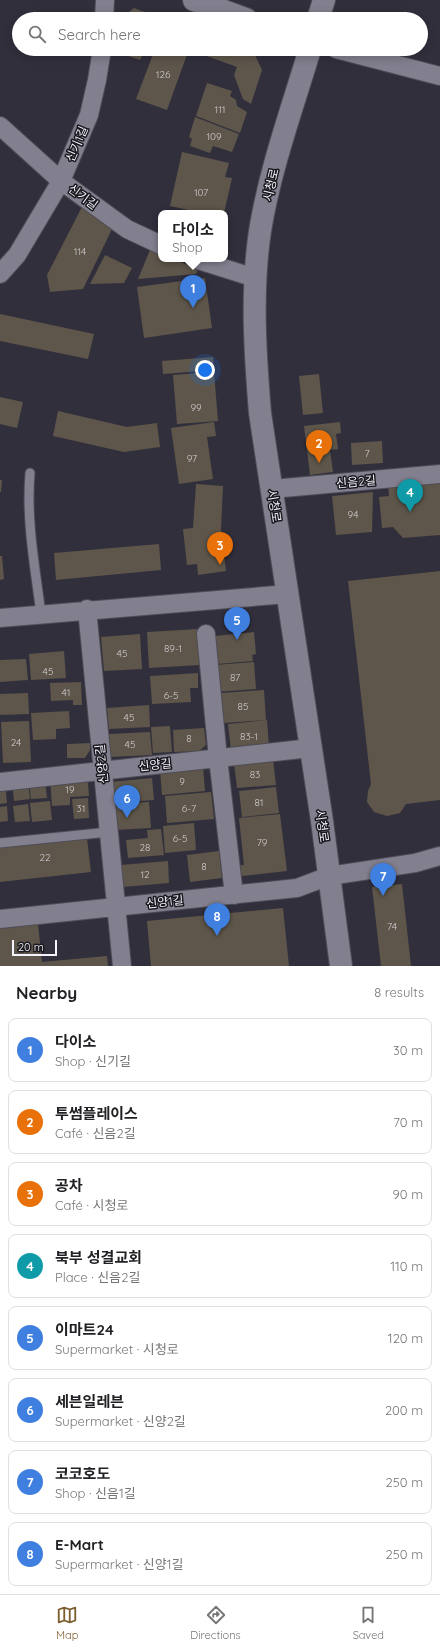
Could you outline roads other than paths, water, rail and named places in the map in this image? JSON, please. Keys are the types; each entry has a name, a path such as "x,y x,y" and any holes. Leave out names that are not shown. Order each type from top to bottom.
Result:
{"street":[{"path":"104,12 105,0"},
{"path":"194,0 227,12"},
{"path":"320,12 324,0"},
{"name":"신기1길","path":"61,181 89,115 101,56"},
{"name":"시청로","path":"308,56 275,168 260,230 255,278 255,348 260,413 311,748 341,966"},
{"path":"362,56 440,76"},
{"path":"404,67 440,68"},
{"path":"0,126 61,181"},
{"name":"신기길","path":"0,274 17,255 61,181 127,229 158,244"},
{"path":"204,262 255,278"},
{"name":"신음2길","path":"272,489 440,474"},
{"path":"0,621 41,614 87,609 288,594"},
{"name":"신양2길","path":"87,609 122,966"},
{"path":"206,634 218,758 234,894"},
{"name":"신양길","path":"0,782 311,748"},
{"name":"신양1길","path":"0,919 297,888 329,876 415,863 440,856"}],"lane":[{"path":"30,473 28,498 30,528 41,614"},
{"path":"0,843 109,832"}],"place":[{"name":"다이소","path":"193,308"},
{"name":"투썸플레이스","path":"319,463"},
{"name":"북부 성결교회","path":"410,512"},
{"name":"공차","path":"220,565"},
{"name":"이마트24","path":"237,640"},
{"name":"세븐일레븐","path":"127,818"},
{"name":"코코호도","path":"383,896"},
{"name":"E-Mart","path":"217,936"}]}
